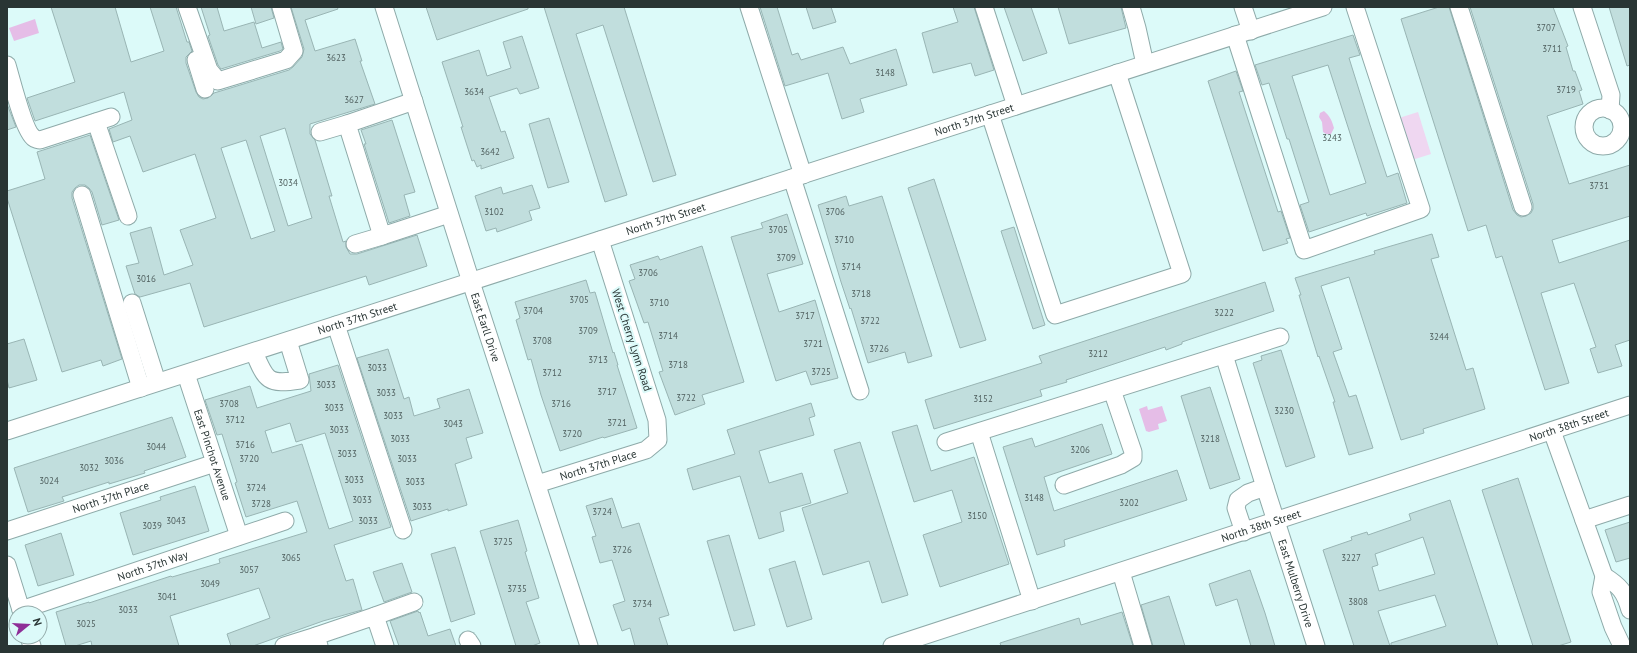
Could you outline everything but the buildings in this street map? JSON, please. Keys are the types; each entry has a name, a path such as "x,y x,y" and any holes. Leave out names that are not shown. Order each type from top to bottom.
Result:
{"street":[{"path":"180,7 205,89"},
{"path":"188,7 209,70 218,81 286,60 294,51 281,7"},
{"name":"East Earll Drive","path":"384,7 449,214 589,646"},
{"path":"749,7 860,391"},
{"path":"984,7 1016,106"},
{"path":"1131,7 1145,64"},
{"path":"1243,7 1243,33 1304,250 1421,209 1355,7"},
{"name":"North 37th Street","path":"7,431 1324,7"},
{"path":"1459,7 1523,207"},
{"path":"1582,7 1611,94 1610,110"},
{"path":"7,65 24,120 29,132 35,139 40,140 103,120 128,216"},
{"path":"990,114 1055,315 1182,274 1118,73"},
{"path":"320,132 414,101"},
{"path":"347,124 382,236"},
{"path":"82,195 141,388"},
{"path":"355,244 449,214"},
{"name":"West Cherry Lynn Road","path":"600,240 657,420 658,440"},
{"path":"132,303 157,382"},
{"path":"336,325 403,530"},
{"path":"946,442 1280,337"},
{"path":"254,352 261,369 270,380 280,383 300,380 288,341"},
{"name":"East Mulberry Drive","path":"1224,355 1316,646"},
{"name":"East Pinchot Avenue","path":"186,374 239,536"},
{"path":"1064,485 1120,465 1133,458 1133,452 1112,390"},
{"name":"North 38th Street","path":"892,646 1276,522 1630,405"},
{"path":"1552,431 1604,576 1601,592 1623,636"},
{"path":"979,432 1032,601"},
{"name":"North 37th Place","path":"537,484 646,450 658,440"},
{"name":"North 37th Place","path":"7,531 215,463"},
{"path":"1244,532 1236,508 1238,500 1248,493 1265,487"},
{"path":"1584,520 1630,505"},
{"name":"North 37th Way","path":"39,605 285,521"},
{"path":"7,565 20,605"},
{"path":"1121,572 1143,646"},
{"path":"1604,576 1617,584 1626,597 1630,610"},
{"path":"284,646 317,641 375,616 414,602"},
{"path":"375,616 386,646"}],"shaded area":[{"path":"35,19 39,33 14,41 9,28"},
{"path":"1324,111 1332,121 1334,128 1331,134 1326,134 1323,132 1322,122 1319,117 1320,113"},
{"path":"1418,112 1431,154 1412,160 1399,118"},
{"path":"1147,406 1148,410 1162,406 1167,421 1158,424 1159,429 1149,432 1146,431 1139,409"}]}
